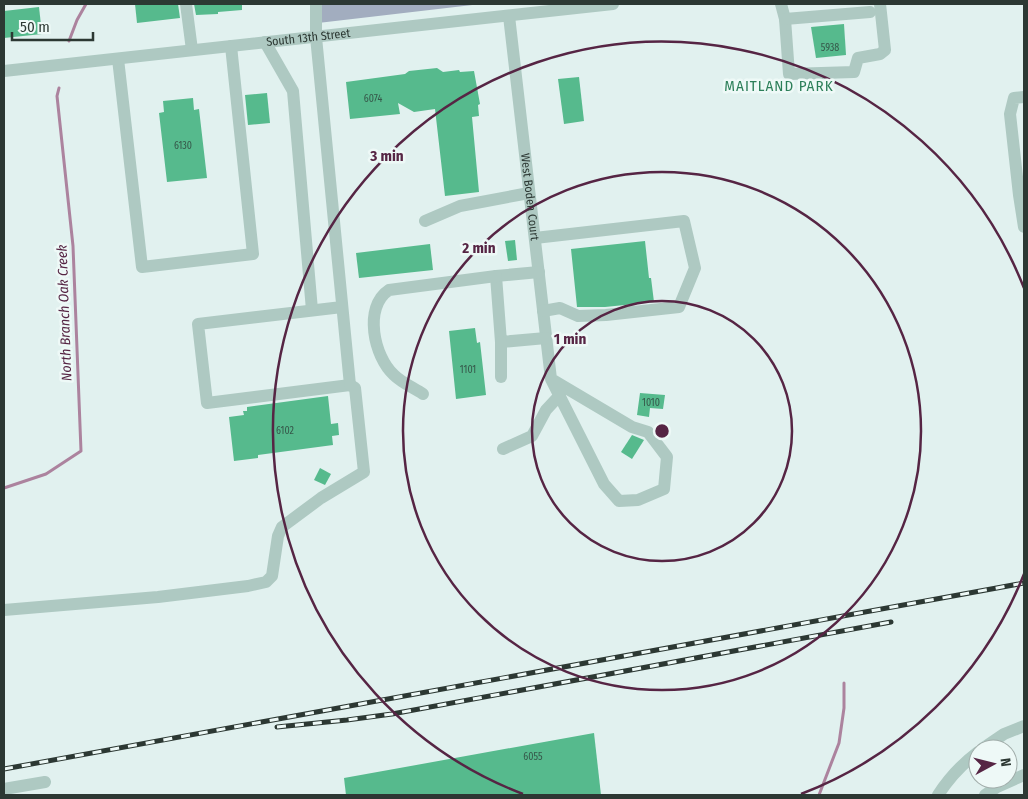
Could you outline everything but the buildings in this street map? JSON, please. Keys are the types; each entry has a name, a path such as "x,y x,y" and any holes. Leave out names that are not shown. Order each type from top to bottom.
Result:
{"street":[{"path":"186,4 192,50"},
{"path":"316,4 316,37 350,385"},
{"name":"South 13th Street","path":"4,71 613,4"},
{"path":"782,4 789,74 854,72 858,58 880,54 885,50 880,4"},
{"path":"785,19 870,12"},
{"name":"West Boden Court","path":"509,16 551,379 604,484 619,501 638,500 664,489 667,457 648,432 632,427 551,379"},
{"path":"265,42 293,91 312,310"},
{"path":"118,58 142,267 253,254 231,46"},
{"path":"1024,97 1014,98 1010,114 1024,227"},
{"path":"425,221 460,206 529,193"},
{"path":"535,238 684,221 695,268 679,307 578,316 560,308 543,311"},
{"path":"423,394 392,374 377,348 374,317 384,293 389,290 539,272"},
{"path":"496,276 501,342 501,378"},
{"path":"4,610 158,597 266,582 272,576 278,536 282,527 321,498 364,472 355,388 350,385 207,403 198,324 342,307"},
{"path":"501,342 546,338"},
{"path":"503,448 532,436 546,410 559,396"},
{"path":"997,739 1024,726"},
{"path":"938,795 946,782 968,760"},
{"path":"985,795 1006,782 1024,775"},
{"path":"4,789 45,782"}],"shaded area":[{"path":"316,4 481,4 318,23"}],"waterway":[{"name":"North Branch Oak Creek","path":"69,41 86,4"},
{"name":"North Branch Oak Creek","path":"4,488 46,474 81,451 73,246 57,96 59,88"},
{"path":"819,795 839,743 844,708 844,683"}],"railway":[{"path":"4,769 1024,583"},
{"path":"277,727 392,714 891,622"}],"district":[{"name":"MAITLAND PARK","path":"779,86"}]}
